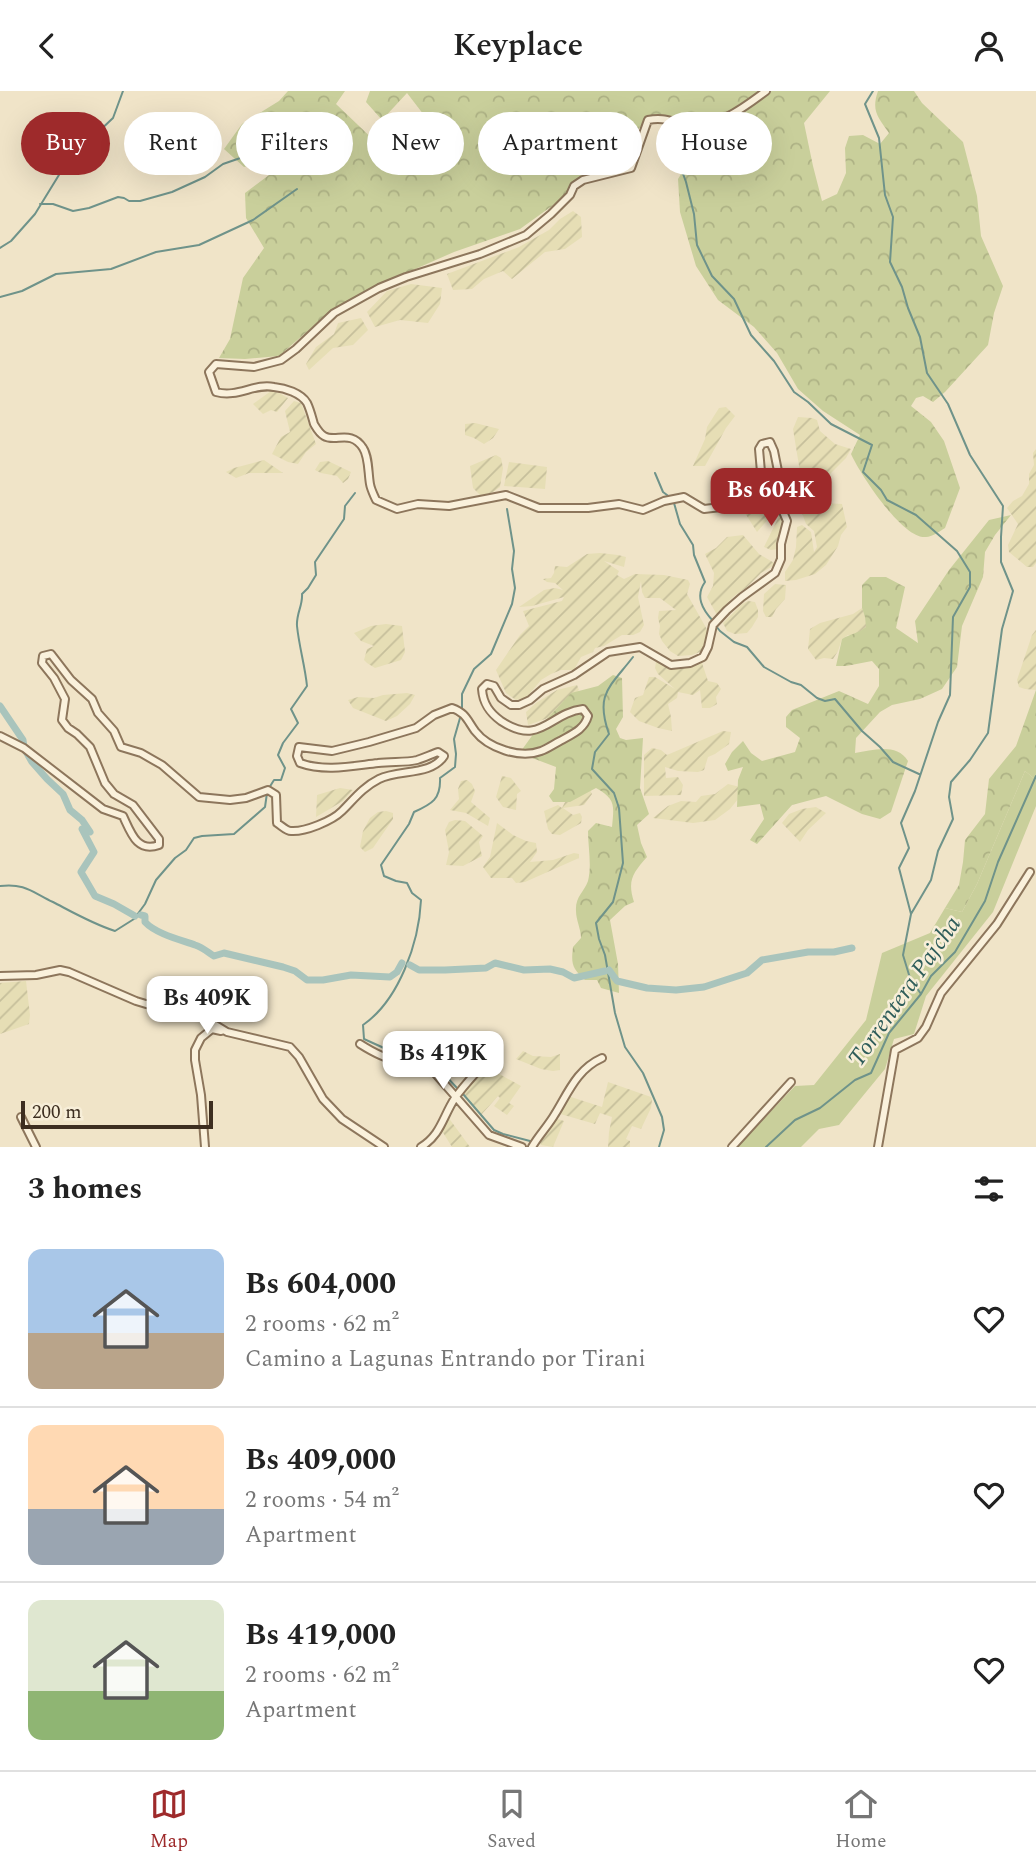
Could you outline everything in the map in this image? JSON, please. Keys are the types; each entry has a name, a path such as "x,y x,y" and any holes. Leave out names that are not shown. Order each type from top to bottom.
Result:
{"street":[{"path":"0,736 24,748 103,809 124,815 132,835 143,846 150,848 159,845 159,838 133,805 114,794 105,783 90,747 62,720 65,699 42,663 43,656 51,654 71,680 92,699 97,713 114,731 121,747 141,753 162,765 200,797 230,800 246,798 268,790 276,795 277,823 289,831 308,829 339,814 366,785 376,780 387,775 439,764 444,756 438,752 417,760 380,762 348,768 300,762 297,756 299,747 332,751 369,742 416,728 434,715 452,708 461,711 477,734 491,744 512,753 540,752 575,734 586,723 588,716 583,709 572,710 561,719 538,730 519,730 492,714 483,699 482,689 487,684 494,686 501,698 511,705 519,705 543,689 574,675 608,652 640,647 671,665 690,663 703,657 713,625 734,604 775,573 780,559 787,521 781,507 780,481 774,451 769,442 762,444 759,449 761,473 750,492 742,501 721,507 705,509 684,497 663,501 643,510 619,504 588,508 539,508 506,495 469,504 418,504 397,509 376,500 370,487 363,448 346,436 328,438 321,435 307,403 299,394 277,387 262,386 226,394 216,392 209,372 215,364 254,367 281,360 334,313 379,288 480,254 526,235 551,214 570,195 574,186 583,180 631,168 648,120 662,117 685,124 708,125 730,117 766,91"},
{"path":"878,1147 895,1051 918,1038 926,1027 941,993 997,924 1030,871"},
{"path":"0,976 36,975 60,970 69,972 136,1001 189,1009 227,1032"},
{"path":"205,1147 195,1050 201,1038 212,1029 290,1047 299,1057 323,1099 342,1119 384,1147"},
{"path":"360,1044 396,1061 415,1061 428,1065 489,1135 522,1147"},
{"path":"532,1147 583,1070 602,1058"},
{"path":"421,1147 438,1132 456,1096 487,1060"},
{"path":"732,1147 791,1082"},
{"path":"21,1117 36,1147"}],"shaded area":[{"path":"573,211 581,217 582,237 565,249 545,252 512,279 503,271 484,279 472,289 453,290 447,274 519,247 549,230"},
{"path":"411,284 442,288 440,304 428,323 400,320 375,327 367,312 387,291"},
{"path":"361,318 368,330 353,345 333,348 309,370 306,364 316,347 334,334 338,323"},
{"path":"271,391 288,398 277,412 271,410 263,414 253,404"},
{"path":"294,401 301,403 316,444 298,464 272,454 281,437 290,432 285,411"},
{"path":"726,407 735,416 705,466 693,466 705,439 707,427 719,408"},
{"path":"798,417 817,420 820,431 835,444 851,449 830,474 822,496 824,503 842,504 847,527 826,565 815,574 785,581 785,572 793,560 796,547 797,527 802,525 811,532 814,552 817,547 814,531 806,524 793,488 802,484 793,429"},
{"path":"475,423 499,429 493,438 484,444 465,435 465,424"},
{"path":"1036,449 1036,563 1033,567 1027,567 1009,552 1008,545 1018,524 1007,508 1022,496 1029,484 1029,474 1034,465 1033,453"},
{"path":"496,455 501,458 503,468 500,487 481,496 473,488 470,466"},
{"path":"264,460 283,473 249,473 236,478 226,472 234,468"},
{"path":"328,461 351,472 348,479 343,483 337,476 315,470 320,462"},
{"path":"509,462 547,467 545,489 504,486"},
{"path":"776,496 779,507 757,532 745,513"},
{"path":"782,510 785,515 778,549 771,550 764,547"},
{"path":"743,535 759,554 776,564 733,597 717,615 707,597 713,586 714,573 705,554 727,537"},
{"path":"587,554 626,557 624,567 604,561 619,571 617,575 624,579 635,574 664,575 688,580 690,584 687,594 709,633 707,649 692,655 678,656 670,651 659,634 659,611 676,610 660,598 645,598 641,581 638,597 644,625 640,632 622,635 604,646 595,648 593,652 581,657 574,670 561,670 551,674 541,680 526,698 516,700 506,693 496,670 529,626 523,611 562,601 564,597 519,607 544,590 563,590 555,583 543,579 551,578 555,566 567,567"},
{"path":"775,584 786,585 785,599 772,617 766,617 763,611 764,594"},
{"path":"748,601 755,602 758,610 758,617 752,627 747,633 735,634 727,631 723,623"},
{"path":"862,608 867,627 842,639 833,659 816,660 808,649 810,629 820,623 853,614"},
{"path":"371,626 402,626 405,652 401,660 375,668 364,660 367,649 374,646 361,641 354,633"},
{"path":"1036,630 1036,690 1025,689 1019,687 1017,680"},
{"path":"657,656 681,667 702,663 708,681 717,683 721,689 716,697 717,704 702,708 700,690 693,695 678,692 677,698 668,704 672,731 639,721 630,712 635,698 643,695 649,677 655,677 675,689 658,674 655,668"},
{"path":"577,685 579,690 562,710 528,725 526,712 536,703 557,690"},
{"path":"407,693 415,695 410,704 397,716 386,721 353,708 348,700 358,697 374,698"},
{"path":"723,731 731,732 729,744 708,757 704,770 678,771 665,767 666,778 678,777 683,785 681,795 644,796 644,755 652,748 667,755"},
{"path":"502,776 511,778 521,791 517,794 516,810 503,807 496,797"},
{"path":"467,780 475,791 471,802 490,818 488,826 466,813 450,810 459,799 461,781"},
{"path":"728,784 740,787 743,793 730,809 715,820 693,823 653,818 668,806 681,801 696,802 701,796 715,794"},
{"path":"340,788 353,790 343,801 316,817 317,795"},
{"path":"590,790 592,794 584,805 563,808 573,815 580,813 581,823 560,835 552,834 548,829 544,811 558,805 562,808 566,800"},
{"path":"816,807 826,813 800,842 782,823 789,814"},
{"path":"378,812 393,813 393,819 373,848 365,852 360,847 363,831 370,818"},
{"path":"465,821 483,836 479,842 482,856 463,866 446,865 449,852 445,830 449,822"},
{"path":"497,823 513,835 536,843 537,852 530,862 553,860 574,853 579,854 579,858 525,882 516,883 512,878 491,878 483,867 490,857"},
{"path":"26,981 29,1024 0,1034 0,983"},
{"path":"523,1051 533,1056 551,1057 560,1054 560,1070 541,1069 516,1059"},
{"path":"485,1066 521,1086 509,1103 514,1106 507,1115 494,1106 500,1098 498,1096 481,1115 462,1093"},
{"path":"608,1082 651,1097 651,1108 641,1129 632,1126 626,1139 630,1141 630,1147 608,1147 612,1117 600,1113 595,1124 557,1113 568,1096 602,1107"},
{"path":"448,1117 470,1147 452,1147 442,1131"},
{"path":"555,1118 564,1121 553,1147 541,1145 539,1140"}],"green space":[{"path":"288,91 345,91 336,104 344,112 261,112 279,101"},
{"path":"370,91 830,91 804,123 822,201 837,194 846,173 845,148 849,136 863,135 880,144 889,133 876,109 878,91 914,91 922,103 963,142 977,196 981,236 1003,286 988,345 933,402 923,396 916,398 911,406 931,422 944,441 960,488 945,528 926,537 906,528 895,517 863,476 851,454 860,435 823,411 798,389 777,353 754,327 718,300 696,266 680,212 678,179 680,175 772,175 772,112 656,112 656,123 642,125 642,112 478,112 478,175 603,175 581,181 520,229 454,252 363,292 325,316 279,356 219,358 230,339 243,278 264,248 246,218 245,193 269,175 353,175 353,120 367,134 367,175 464,175 464,112 422,112 407,93 389,112 375,112 366,102"},
{"path":"236,132 236,160 224,149"},
{"path":"1011,515 985,552 983,577 962,626 957,667 942,689 920,699 892,705 880,712 856,738 855,753 877,749 891,750 903,755 908,761 891,812 880,819 862,814 826,796 792,805 757,844 750,840 764,819 760,804 737,807 738,780 743,767 728,771 725,764 732,752 743,741 751,753 762,761 795,752 800,738 786,727 786,717 792,710 839,691 868,704 879,686 879,669 872,661 836,666 842,639 866,627 862,608 862,585 870,577 886,577 905,587 896,628 918,643 915,621 949,570 989,520"},
{"path":"613,675 622,678 623,717 616,729 620,738 643,738 640,788 649,814 637,825 647,857 631,882 634,902 625,906 610,920 618,964 619,993 601,988 597,980 585,980 575,969 572,958 573,947 581,938 576,906 589,875 588,831 596,823 612,827 612,804 607,796 596,788 570,802 553,802 549,796 554,789 556,767 521,751 571,693 598,686"},
{"path":"1036,690 1036,780 1025,771 977,884 962,912 945,908 959,885 965,840 985,814 989,779 1016,746"},
{"path":"1025,771 1036,780 1036,806 993,912 926,996 914,1034 894,1039 885,1069 839,1125 819,1129 801,1147 737,1147 795,1086 814,1085 866,1020 882,953 930,933 945,908 962,912 977,884"}],"waterway":[{"path":"0,248 11,241 35,214 67,159 85,140 95,135 113,118 123,91"},
{"path":"873,91 865,104 879,138 885,195 893,217 890,262 920,337 927,373 948,404 970,455 1003,506 1001,562 1013,591 1002,629 988,733 951,782 949,797 953,819 938,851 931,880 911,914 903,955 910,978 921,994"},
{"path":"40,204 53,204 73,211 118,197 140,201 172,192 236,160"},
{"path":"683,175 694,214 697,245 712,276 734,299 751,335 774,361 794,392 831,424 872,445 863,472 887,500 916,515 957,551 970,572 970,587 953,617 950,695 901,823 909,848 899,868 911,914"},
{"path":"0,297 22,291 56,274 111,269 156,252 199,245 253,220 297,189"},
{"path":"655,473 663,492 671,498"},
{"path":"269,788 274,780 281,780 285,768 278,755 283,743 298,723 291,709 307,686 297,626 302,594 316,575 315,562 344,519 345,506 355,493"},
{"path":"674,503 680,524 693,545 694,555 705,582 700,592 701,602 713,621"},
{"path":"457,1088 430,1059 415,1053 395,1053 364,1039 363,1025 387,1001 405,969 416,934 421,900 412,893 407,883 384,876 381,865 414,812 434,800 439,791 440,778 455,767 454,739 462,711 462,694 474,669 491,654 512,604 515,588 512,569 514,551 507,509"},
{"path":"716,626 734,642 747,647 764,667 801,685 817,698 825,701 835,699 893,762 919,774"},
{"path":"633,657 611,684 604,700 603,709 609,734 595,752 592,769 614,793 619,808 623,863 613,902 596,923 625,1047 643,1073 662,1117 664,1130 659,1147"},
{"path":"0,706 23,740 24,748 32,762 63,794 70,810 82,820 90,832 82,829 94,852 81,872 95,896 135,916"},
{"name":"Torrentera Pajcha","path":"766,1147 795,1120 820,1108 855,1080 871,1073 889,1033 921,994 931,976 955,952 985,901 998,862 1036,776"},
{"path":"0,886 28,889 115,931 134,919 145,904 156,880 175,858 186,850 194,838 234,834 265,807 267,793"},
{"path":"141,915 145,916 145,922 155,930 198,946 214,956 224,953 283,967 295,971 307,980 351,975 390,977 402,963"},
{"path":"609,970 617,981 647,988 676,990 704,987 747,973 762,960 852,948"},
{"path":"410,965 419,970 445,970 486,968 495,963 524,970 550,969 574,978 605,971"},
{"path":"463,1094 494,1130 530,1141"}]}
